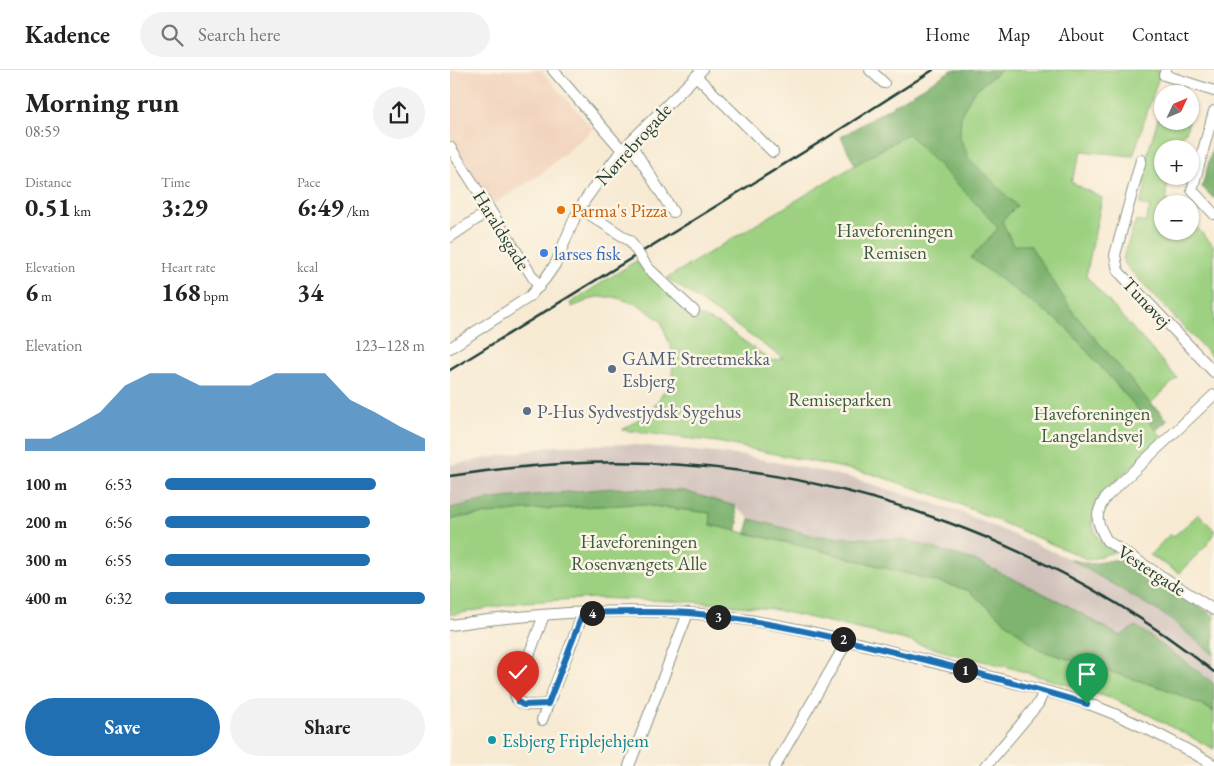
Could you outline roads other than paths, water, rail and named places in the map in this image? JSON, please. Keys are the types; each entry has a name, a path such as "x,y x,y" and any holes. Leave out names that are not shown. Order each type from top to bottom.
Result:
{"street":[{"path":"553,70 626,146 673,212"},
{"path":"870,70 884,83"},
{"path":"1166,70 1164,75 1214,91"},
{"path":"699,73 773,152"},
{"name":"Nørrebrogade","path":"450,348 529,297 556,263 580,208 600,179 626,146 699,73"},
{"path":"1214,111 1192,190 1214,214"},
{"name":"Haraldsgade","path":"450,148 538,287"},
{"name":"Tunøvej","path":"1141,160 1115,255 1118,271 1214,372"},
{"path":"580,208 630,241 648,268 694,312"},
{"path":"450,236 478,218"},
{"name":"Vestergade","path":"1213,608 1107,541 1098,523 1097,516 1100,506 1106,497 1214,395"},
{"path":"450,626 500,618 619,612 688,613 760,622 848,640 1087,704 1166,738 1213,765"},
{"path":"542,720 583,613"},
{"path":"629,766 688,613"},
{"path":"544,615 515,693 518,702 523,705 548,704"},
{"path":"774,766 848,640"},
{"path":"986,766 1038,704 1044,691"}],"railway":[{"path":"450,370 825,139 933,70"},
{"path":"450,476 549,465 599,462 649,463 725,469 801,481 875,499 948,522 1019,552 1087,586 1152,627 1214,672"}],"place":[{"name":"Parma's Pizza","path":"561,210"},
{"name":"larses fisk","path":"544,253"},
{"name":"GAME Streetmekka Esbjerg","path":"612,369"},
{"name":"P-Hus Sydvestjydsk Sygehus","path":"527,411"},
{"name":"Esbjerg Friplejehjem","path":"492,740"}],"park label":[{"name":"Haveforeningen Remisen","path":"895,241"},
{"name":"Remiseparken","path":"840,399"},
{"name":"Haveforeningen Langelandsvej","path":"1092,424"},
{"name":"Haveforeningen Rosenvængets Alle","path":"639,552"}]}
